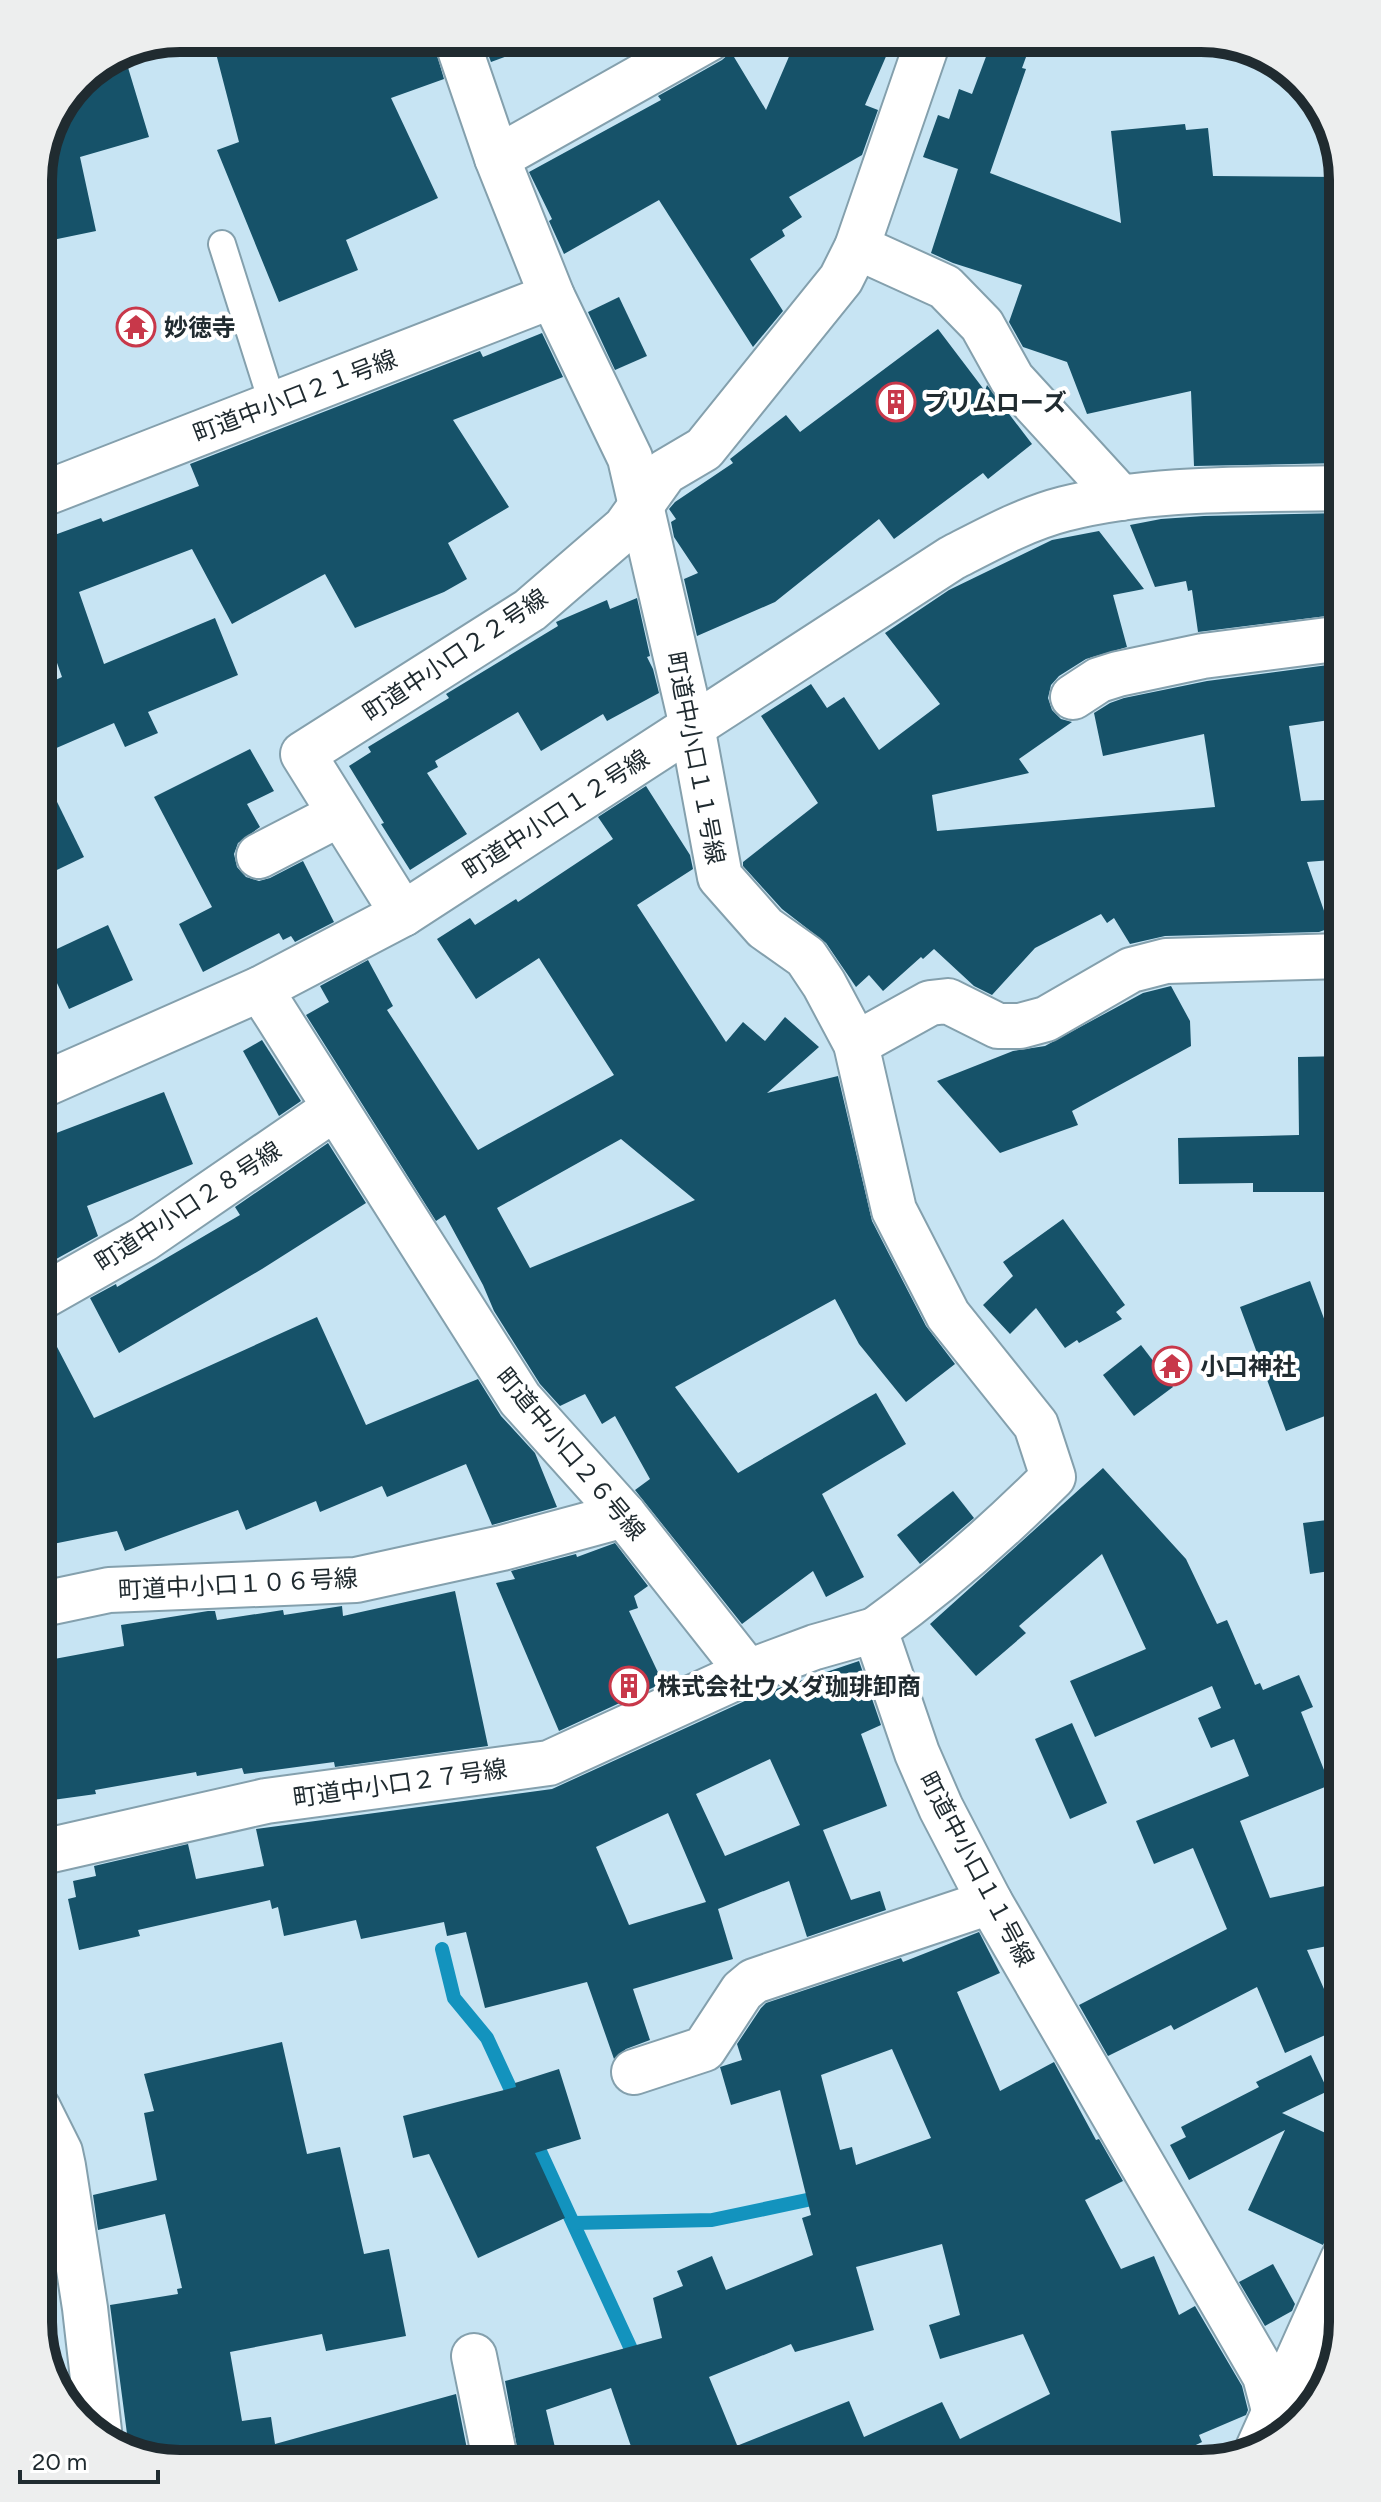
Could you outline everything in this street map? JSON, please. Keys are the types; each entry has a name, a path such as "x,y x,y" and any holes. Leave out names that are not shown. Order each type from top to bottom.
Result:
{"street":[{"name":"町道中小口１１号線","path":"461,52 497,158 552,296 630,458 643,503 692,726 720,877 765,928 806,957 824,984 856,1044 894,1210 948,1315 1036,1425 1053,1477 1007,1524 947,1577 875,1630 923,1767 941,1808 990,1902 1265,2376 1277,2421"},
{"path":"497,158 685,52"},
{"name":"町道中小口２２号線","path":"403,914 303,754 530,610 625,528 665,472 704,449 841,279 857,247 924,52"},
{"path":"857,247 945,287 982,325 1012,379 1121,498"},
{"name":"町道中小口２１号線","path":"52,491 552,296"},
{"name":"町道中小口１２号線","path":"52,1078 260,989 403,914 952,558 989,539 1061,510 1121,498 1185,491 1329,488"},
{"path":"1073,697 1099,680 1118,674 1203,656 1329,640"},
{"path":"259,856 340,814"},
{"path":"856,1044 930,1003 948,1001 998,1026 1020,1026 1046,1019 1131,970 1166,961 1329,956"},
{"name":"町道中小口２６号線","path":"260,989 520,1399 624,1515 748,1672"},
{"name":"町道中小口２８号線","path":"52,1291 144,1239 335,1108"},
{"name":"町道中小口１０６号線","path":"52,1602 109,1590 356,1580 502,1548 624,1515"},
{"path":"748,1672 815,1647 875,1630"},
{"name":"町道中小口２７号線","path":"52,1850 266,1801 549,1763 748,1672"},
{"path":"634,2072 704,2049 742,1991 754,1981 990,1902"},
{"path":"52,2136 63,2166 85,2308 98,2419"},
{"path":"1277,2421 1329,2293"},
{"path":"474,2356 493,2450"}],"lane":[{"path":"222,244 273,405"}],"building":[{"path":"216,52 436,52 444,79 391,98 438,198 346,240 358,270 279,302 217,150 239,142"},
{"path":"487,52 518,52 491,62"},
{"path":"731,52 766,110 791,52 888,52 865,105 878,110 862,155 789,197 802,217 782,230 785,236 750,259 783,311 753,347 659,200 564,254 549,221 552,219 529,172 661,100 658,96"},
{"path":"988,52 1028,52 1022,68 1026,69 990,173 1121,223 1111,131 1185,124 1186,130 1208,128 1213,176 1329,177 1329,463 1194,466 1191,391 1087,414 1067,362 1023,347 1009,322 1022,285 931,253 958,169 923,157 938,115 949,119 959,89 972,94"},
{"path":"127,64 149,137 80,157 96,231 52,240 52,171 56,147 74,109 89,89"},
{"path":"619,297 647,356 615,370 588,312"},
{"path":"938,329 985,391 987,385 1032,444 988,479 983,473 894,539 879,519 775,602 697,636 684,579 698,573 674,537 671,522 676,519 669,509 733,463 730,459 786,415 800,432"},
{"path":"542,333 563,377 453,420 509,507 448,543 467,579 444,592 355,628 325,574 232,624 192,549 79,592 104,664 215,618 238,675 148,712 158,733 125,747 114,723 52,750 52,682 62,677 52,649 52,536 101,518 103,522 199,486 190,464 480,351 483,357"},
{"path":"1329,513 1329,616 1198,632 1192,590 1188,591 1186,581 1155,587 1130,525 1204,516"},
{"path":"1099,531 1144,589 1113,595 1127,647 1086,659 1059,676 1051,685 1048,698 1052,710 1061,719 1072,722 1019,759 1029,773 932,795 937,831 1215,807 1204,734 1103,756 1094,713 1124,698 1207,681 1329,665 1329,720 1289,726 1301,801 1324,800 1324,804 1329,804 1329,860 1307,862 1329,928 1319,932 1165,936 1130,944 1114,918 1107,923 1101,914 1035,948 992,995 974,986 934,949 883,991 869,975 856,987 826,943 782,909 743,866 743,862 818,803 761,716 811,684 827,708 844,697 879,750 940,704 885,633 949,590 1052,540"},
{"path":"637,598 650,656 647,657 659,693 607,721 603,714 541,751 518,712 435,761 438,767 427,773 467,834 410,870 349,766 371,752 368,747 449,698 446,694 558,626 556,622 607,600 610,609"},
{"path":"250,749 274,791 247,804 260,827 238,843 234,854 237,867 246,877 259,881 303,861 334,922 295,942 291,936 283,940 279,933 203,972 179,924 212,907 154,797"},
{"path":"646,786 690,855 693,869 637,905 726,1042 743,1022 765,1041 785,1017 819,1047 767,1093 838,1076 872,1221 926,1326 955,1364 906,1402 859,1344 835,1299 675,1387 738,1473 876,1393 906,1444 822,1494 864,1577 826,1597 813,1571 742,1624 635,1490 650,1479 615,1416 602,1424 585,1394 560,1406 540,1384 494,1311 445,1215 436,1221 306,1015 329,1002 320,986 368,960 393,1006 387,1010 478,1150 614,1075 539,958 476,999 437,939 470,918 475,925 516,899 518,902 613,839 598,817","holes":["621,1139 695,1200 530,1268 497,1208"]},
{"path":"52,792 84,857 52,872"},
{"path":"108,925 133,980 69,1009 52,972 52,951"},
{"path":"1171,986 1190,1021 1191,1046 1072,1111 1078,1125 1000,1153 937,1081 1013,1051 1045,1046 1143,993"},
{"path":"262,1040 301,1101 279,1116 243,1051"},
{"path":"1329,1056 1329,1192 1253,1192 1253,1183 1179,1184 1178,1138 1299,1135 1298,1057"},
{"path":"164,1092 193,1164 87,1206 98,1236 52,1261 52,1135"},
{"path":"328,1143 366,1203 262,1269 119,1353 90,1298 116,1284 117,1287 240,1215 235,1207"},
{"path":"1063,1219 1125,1305 1116,1312 1122,1319 1065,1348 1036,1308 1010,1334 983,1305 1013,1276 1003,1262"},
{"path":"1310,1281 1329,1332 1329,1414 1286,1431 1240,1307"},
{"path":"317,1317 366,1425 478,1379 501,1416 535,1453 557,1507 492,1525 466,1464 387,1497 382,1486 320,1512 316,1501 246,1530 238,1510 125,1551 117,1531 52,1544 52,1337 94,1418"},
{"path":"1141,1345 1173,1387 1134,1416 1103,1375"},
{"path":"1103,1468 1186,1559 1217,1624 1227,1620 1255,1685 1260,1683 1263,1690 1299,1675 1313,1707 1301,1712 1329,1785 1240,1821 1270,1898 1329,1885 1329,1946 1307,1950 1329,2000 1329,2033 1285,2053 1257,1987 1174,2030 1171,2025 1108,2056 1079,2005 1227,1929 1193,1848 1154,1864 1136,1821 1249,1776 1234,1739 1211,1748 1198,1718 1221,1708 1212,1686 1095,1737 1070,1681 1146,1649 1102,1554 1019,1626 1026,1633 976,1676 930,1624"},
{"path":"953,1491 974,1518 920,1564 897,1535"},
{"path":"1329,1520 1329,1571 1310,1574 1303,1523"},
{"path":"615,1543 648,1586 634,1596 638,1608 629,1611 663,1683 559,1731 496,1583 515,1579 511,1571 576,1554 577,1557"},
{"path":"455,1591 488,1746 335,1767 334,1762 244,1774 242,1768 197,1776 196,1772 95,1790 96,1794 52,1800 52,1659 124,1646 121,1625 208,1611 215,1611 217,1620 283,1610 284,1615 342,1606 343,1616"},
{"path":"859,1661 881,1725 861,1734 887,1806 823,1830 851,1900 880,1891 886,1910 807,1937 789,1881 718,1909 733,1959 633,1989 650,2040 626,2049 614,2059 587,1982 485,2008 466,1932 447,1936 444,1922 361,1939 356,1920 284,1936 278,1907 272,1909 270,1900 138,1930 140,1936 79,1950 68,1899 76,1897 73,1881 96,1876 94,1866 188,1844 196,1879 264,1866 256,1829 552,1789 758,1695","holes":["770,1759 800,1825 725,1856 696,1794","668,1813 706,1902 629,1925 596,1847"]},
{"path":"1072,1723 1107,1803 1070,1819 1035,1739"},
{"path":"979,1932 1000,1973 957,1992 1000,2091 1054,2062 1096,2140 1099,2139 1123,2181 1085,2200 1121,2269 1154,2256 1179,2315 1195,2306 1242,2386 1248,2410 1246,2415 1199,2435 1202,2442 1186,2450 726,2450 849,2401 864,2437 942,2402 960,2439 1050,2394 1023,2334 940,2359 929,2325 960,2315 942,2244 856,2267 874,2330 795,2352 791,2344 709,2377 737,2445 725,2450 632,2450 611,2388 546,2410 556,2450 517,2450 505,2381 662,2338 653,2298 683,2286 677,2271 712,2256 726,2290 813,2255 802,2218 811,2215 780,2090 731,2105 720,2067 742,2060 737,2044 766,2003 901,1958 903,1962","holes":["892,2049 931,2138 856,2165 852,2147 840,2150 821,2075"]},
{"path":"282,2042 307,2154 340,2147 364,2254 389,2249 406,2336 326,2351 322,2334 230,2352 242,2421 271,2417 275,2444 456,2394 467,2450 171,2450 128,2439 110,2305 178,2294 177,2289 182,2288 165,2214 98,2230 93,2195 157,2180 144,2113 154,2111 144,2074"},
{"path":"1311,2055 1328,2091 1282,2113 1329,2135 1329,2233 1323,2245 1248,2210 1285,2130 1189,2180 1170,2145 1186,2137 1181,2127 1259,2087 1256,2082"},
{"path":"559,2069 581,2139 535,2153 565,2218 478,2258 429,2154 413,2158 403,2116 516,2087 515,2083"},
{"path":"1273,2264 1295,2304 1292,2311 1265,2326 1239,2282"}],"waterway":[{"path":"442,1949 454,1998 487,2038 518,2105"},
{"path":"532,2134 637,2362"},
{"path":"574,2223 712,2220 826,2196"}],"place":[{"name":"妙徳寺","path":"136,327"},
{"name":"プリムローズ","path":"896,402"},
{"name":"小口神社","path":"1172,1366"},
{"name":"株式会社ウメダ珈琲卸商","path":"629,1686"}]}
